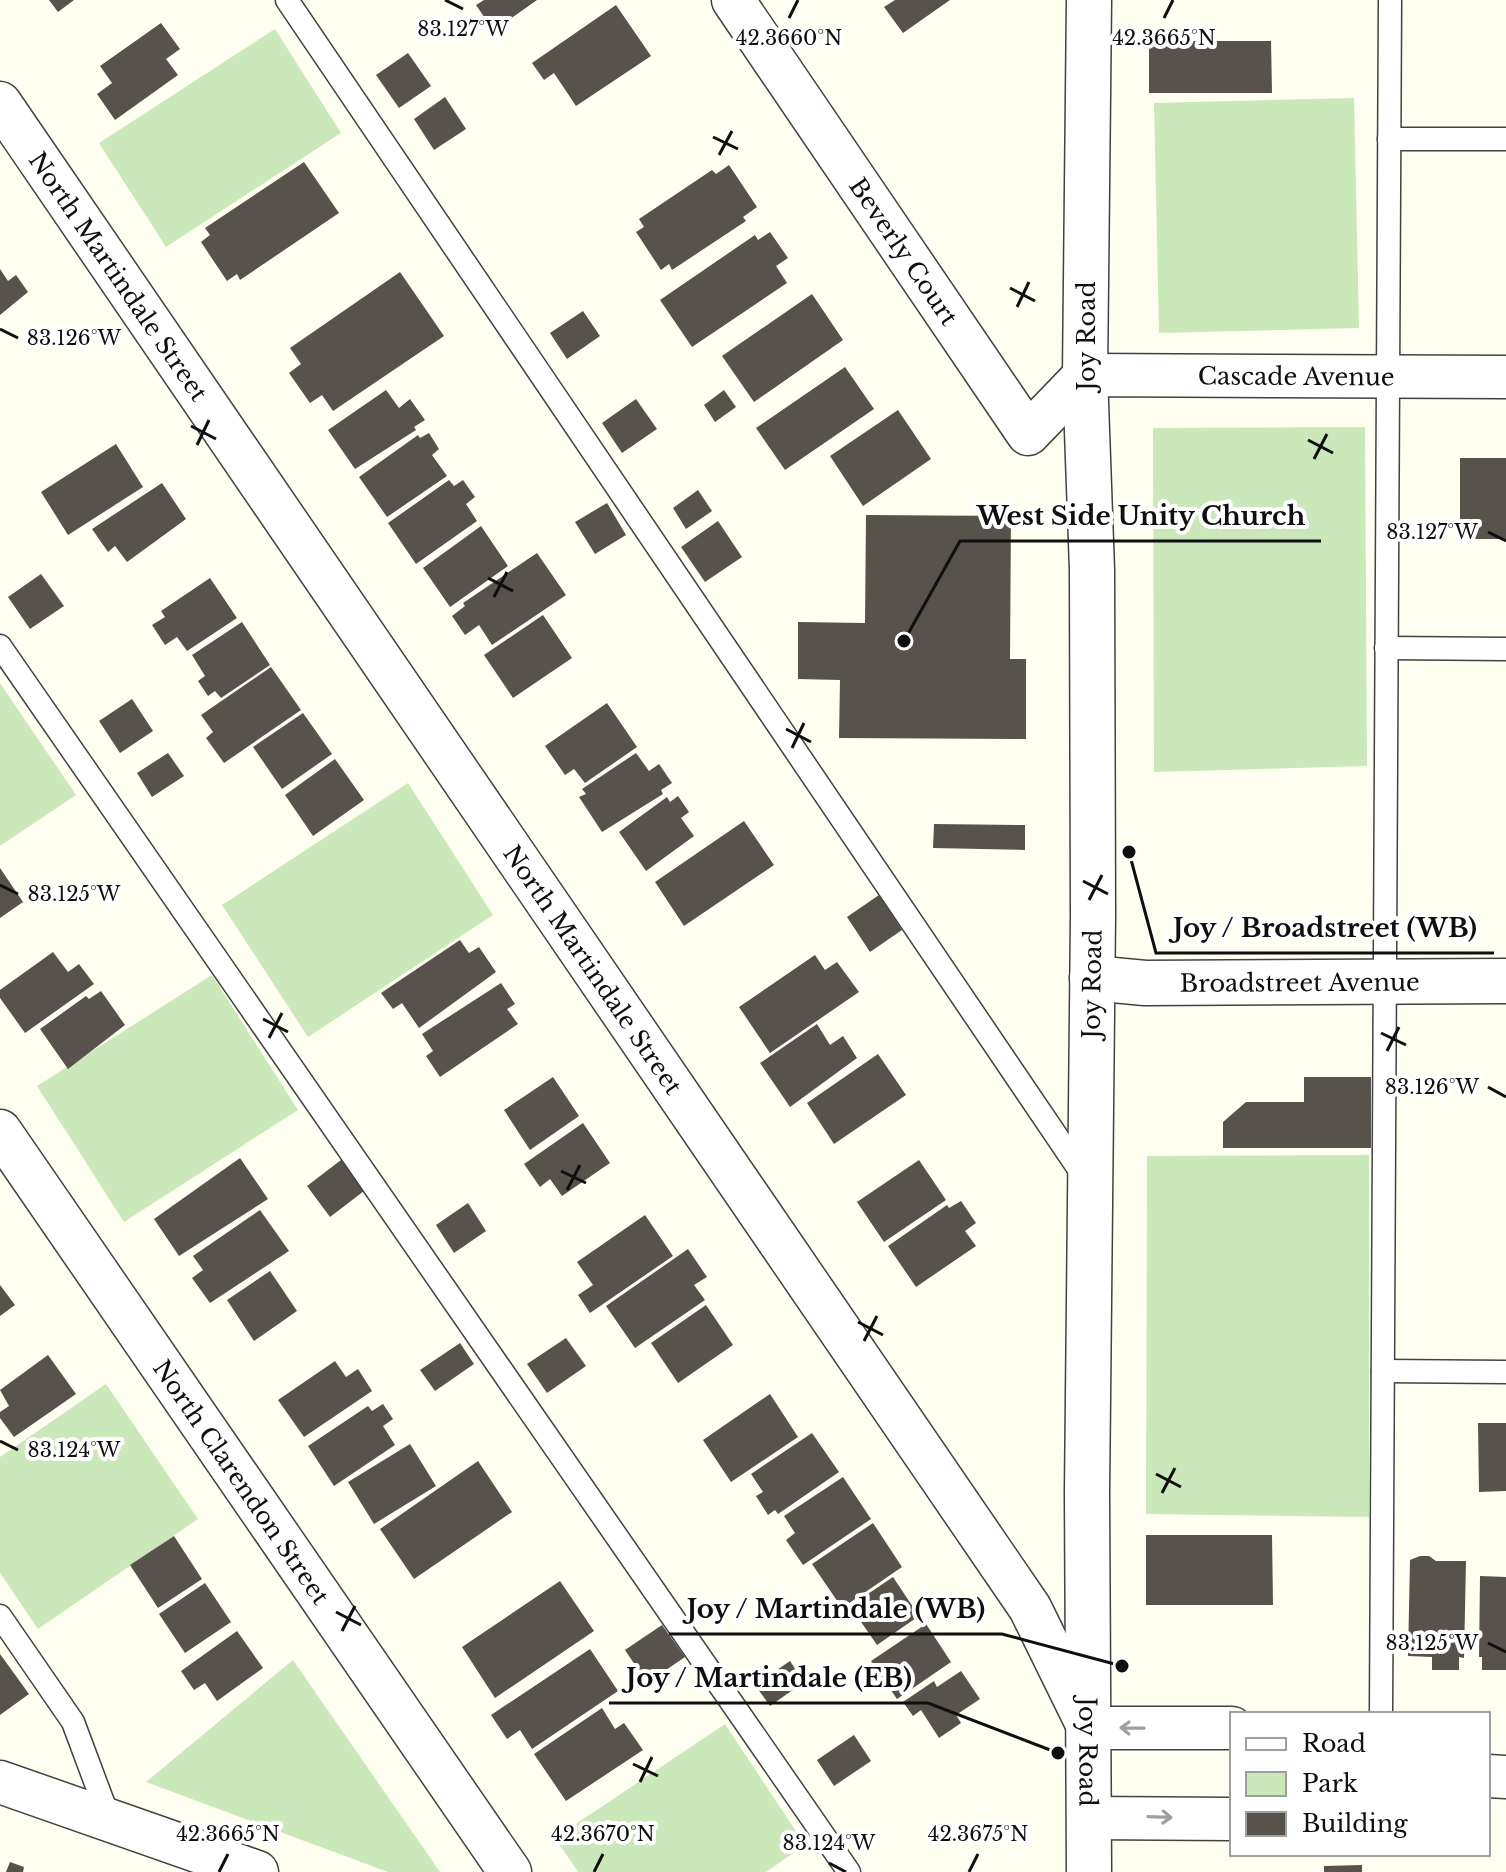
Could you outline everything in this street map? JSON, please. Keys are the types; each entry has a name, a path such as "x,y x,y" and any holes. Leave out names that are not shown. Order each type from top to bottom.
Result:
{"street":[{"name":"Beverly Court","path":"733,0 1028,434 1085,375"},
{"name":"Joy Road","path":"1089,0 1085,375 1092,570 1089,1872"},
{"name":"North Martindale Street","path":"0,103 1021,1595 1089,1728"},
{"name":"Cascade Avenue","path":"1085,375 1506,377"},
{"name":"Broadstreet Avenue","path":"1092,978 1145,983 1506,981"},
{"name":"North Clarendon Street","path":"0,1131 510,1872"},
{"path":"1089,1728 1230,1728"},
{"path":"0,1782 257,1872"},
{"path":"1089,1818 1230,1819"}],"lane":[{"path":"287,0 1090,1184"},
{"path":"1381,1712 1390,0"},
{"path":"1389,139 1506,139"},
{"path":"0,646 849,1872"},
{"path":"1386,648 1506,649"},
{"path":"1383,1371 1506,1372"},
{"path":"0,1616 73,1722 110,1821"}],"green space":[{"path":"275,29 341,133 166,247 99,143"},
{"path":"1354,98 1359,328 1159,333 1154,103"},
{"path":"1365,427 1367,766 1154,772 1153,428"},
{"path":"0,683 76,795 0,846"},
{"path":"408,783 493,915 308,1037 222,905"},
{"path":"212,975 298,1110 124,1222 37,1086"},
{"path":"1369,1155 1369,1517 1146,1514 1147,1156"},
{"path":"106,1384 198,1519 38,1629 0,1573 0,1457"},
{"path":"293,1660 440,1872 388,1872 146,1782"},
{"path":"725,1724 805,1845 766,1872 578,1872 555,1838"}],"building":[{"path":"49,0 74,0 58,12"},
{"path":"484,0 537,0 500,26 498,22 491,27 476,5"},
{"path":"895,0 950,0 903,33 884,7"},
{"path":"616,5 651,56 576,106 554,73 544,80 532,63"},
{"path":"161,23 180,49 166,59 178,75 115,120 97,94 112,83 100,66"},
{"path":"1149,41 1271,41 1272,93 1149,93"},
{"path":"408,53 431,86 399,108 376,75"},
{"path":"445,97 466,129 434,150 414,119"},
{"path":"304,162 339,213 240,280 237,274 227,281 201,242 210,235 205,228"},
{"path":"729,165 757,207 743,217 746,221 672,270 669,264 661,270 636,232 644,227 639,219 712,170 716,174"},
{"path":"770,232 788,258 776,266 787,283 692,347 660,300 755,235 758,240"},
{"path":"0,269 8,281 16,275 28,292 0,315"},
{"path":"400,272 444,336 333,411 322,395 310,403 289,373 301,364 290,348"},
{"path":"812,294 843,340 754,402 722,356"},
{"path":"583,311 600,336 567,359 550,333"},
{"path":"845,367 874,409 785,470 756,428"},
{"path":"386,390 399,408 410,399 425,420 414,427 416,430 355,469 328,430"},
{"path":"724,390 736,407 715,422 704,405"},
{"path":"636,399 657,429 622,453 602,423"},
{"path":"898,410 931,459 863,506 830,456"},
{"path":"429,433 439,449 432,455 447,476 387,517 359,477 418,435 420,438"},
{"path":"116,444 143,487 68,535 41,492"},
{"path":"1460,458 1506,458 1506,539 1460,539"},
{"path":"449,480 454,486 463,480 475,497 466,504 477,521 416,564 388,523"},
{"path":"162,483 186,519 127,562 115,546 108,552 92,529"},
{"path":"698,490 712,511 686,529 673,508"},
{"path":"607,503 626,535 595,554 575,522"},
{"path":"866,515 1011,516 1010,659 1026,659 1026,739 839,738 840,680 798,679 798,622 865,623"},
{"path":"718,521 742,557 705,582 681,547"},
{"path":"481,526 508,566 450,607 423,568"},
{"path":"537,553 566,595 492,645 479,625 465,635 452,616 465,606 463,603"},
{"path":"41,574 64,606 30,629 8,597"},
{"path":"210,578 237,618 187,651 177,637 165,645 152,625 165,617 161,611"},
{"path":"543,615 572,658 513,698 484,655"},
{"path":"242,622 270,665 221,698 215,691 208,696 198,681 205,676 192,655"},
{"path":"271,667 301,710 224,763 206,738 213,732 201,715"},
{"path":"132,699 153,731 120,753 99,721"},
{"path":"607,703 637,747 585,783 574,769 565,775 545,746"},
{"path":"303,713 332,754 282,789 253,747"},
{"path":"168,753 184,776 152,797 137,773"},
{"path":"636,753 649,771 659,764 672,783 661,790 663,794 602,832 579,797 586,794 582,789"},
{"path":"335,759 364,800 313,836 285,795"},
{"path":"678,796 689,812 681,818 694,836 646,871 619,832 667,797 670,802"},
{"path":"744,821 774,865 684,926 655,882"},
{"path":"934,824 1025,825 1025,850 933,848"},
{"path":"0,868 23,902 0,918"},
{"path":"879,895 902,930 870,952 847,917"},
{"path":"460,940 469,953 479,947 496,972 419,1028 402,1003 393,1009 381,993"},
{"path":"53,952 68,972 79,964 94,984 25,1033 0,998 0,990"},
{"path":"815,955 825,970 837,962 859,992 770,1053 739,1007"},
{"path":"501,983 515,1004 507,1009 518,1024 440,1077 426,1056 433,1051 422,1034"},
{"path":"101,991 125,1025 68,1069 40,1029 86,996 89,999"},
{"path":"817,1024 830,1045 843,1036 857,1058 790,1107 760,1063"},
{"path":"878,1054 906,1095 834,1144 807,1103"},
{"path":"553,1077 579,1116 530,1150 504,1110"},
{"path":"1304,1077 1371,1077 1371,1148 1223,1148 1223,1122 1246,1102 1304,1102"},
{"path":"583,1123 610,1163 562,1196 550,1179 540,1187 524,1164"},
{"path":"240,1158 268,1199 179,1256 154,1219"},
{"path":"341,1160 364,1191 330,1217 307,1186"},
{"path":"919,1160 946,1200 884,1242 857,1202"},
{"path":"961,1201 976,1223 965,1231 976,1246 916,1287 888,1246 947,1205 949,1208"},
{"path":"468,1203 486,1231 454,1253 436,1225"},
{"path":"260,1210 289,1251 210,1303 192,1278 203,1270 193,1256"},
{"path":"645,1215 673,1256 590,1313 578,1295 593,1285 577,1262"},
{"path":"688,1249 707,1277 694,1285 705,1300 635,1348 606,1306"},
{"path":"270,1271 297,1311 254,1341 227,1300"},
{"path":"0,1285 15,1305 0,1316"},
{"path":"706,1305 733,1345 678,1383 651,1343"},
{"path":"566,1338 586,1366 547,1393 527,1364"},
{"path":"460,1343 474,1364 435,1391 420,1370"},
{"path":"48,1355 76,1394 14,1437 0,1418 0,1412 9,1406 0,1390"},
{"path":"335,1361 346,1377 358,1369 372,1391 304,1437 278,1400"},
{"path":"770,1394 798,1437 731,1482 703,1440"},
{"path":"383,1404 393,1419 383,1426 395,1445 334,1486 308,1446 368,1406 372,1411"},
{"path":"1478,1423 1506,1423 1506,1491 1479,1492"},
{"path":"812,1433 839,1472 778,1514 775,1510 768,1515 756,1496 763,1492 751,1474"},
{"path":"410,1444 436,1486 374,1524 348,1482"},
{"path":"478,1461 512,1512 414,1579 380,1529"},
{"path":"843,1477 871,1519 803,1565 786,1540 795,1533 784,1516"},
{"path":"873,1523 902,1567 842,1608 812,1564"},
{"path":"1146,1535 1272,1535 1273,1605 1146,1605"},
{"path":"174,1536 202,1579 158,1608 130,1565"},
{"path":"1429,1556 1436,1561 1466,1561 1464,1658 1459,1657 1459,1670 1432,1670 1432,1657 1408,1656 1410,1560"},
{"path":"1480,1576 1506,1577 1506,1670 1482,1670 1482,1657 1479,1657"},
{"path":"893,1577 919,1616 877,1645 850,1606"},
{"path":"560,1581 594,1631 495,1698 462,1647"},
{"path":"205,1583 231,1622 185,1653 159,1614"},
{"path":"926,1624 951,1662 897,1699 871,1661"},
{"path":"662,1625 685,1657 647,1683 625,1650"},
{"path":"237,1631 263,1668 217,1701 205,1683 194,1690 181,1671"},
{"path":"590,1649 618,1691 532,1749 520,1730 507,1739 491,1715"},
{"path":"0,1654 29,1694 0,1715"},
{"path":"790,1661 804,1682 770,1706 755,1685"},
{"path":"961,1671 980,1699 956,1715 961,1723 939,1738 921,1710 913,1716 903,1702 934,1681 937,1687"},
{"path":"602,1708 615,1729 624,1723 643,1750 566,1801 534,1754"},
{"path":"854,1735 871,1761 834,1786 817,1760"},
{"path":"10,1862 24,1867 23,1872 6,1872"},
{"path":"1362,1865 1362,1872 1324,1872 1324,1866"}],"place":[{"name":"West Side Unity Church","path":"904,641"},
{"name":"Joy / Broadstreet (WB)","path":"1129,852"},
{"name":"Joy / Martindale (WB)","path":"1122,1666"},
{"name":"Joy / Martindale (EB)","path":"1058,1753"}]}
